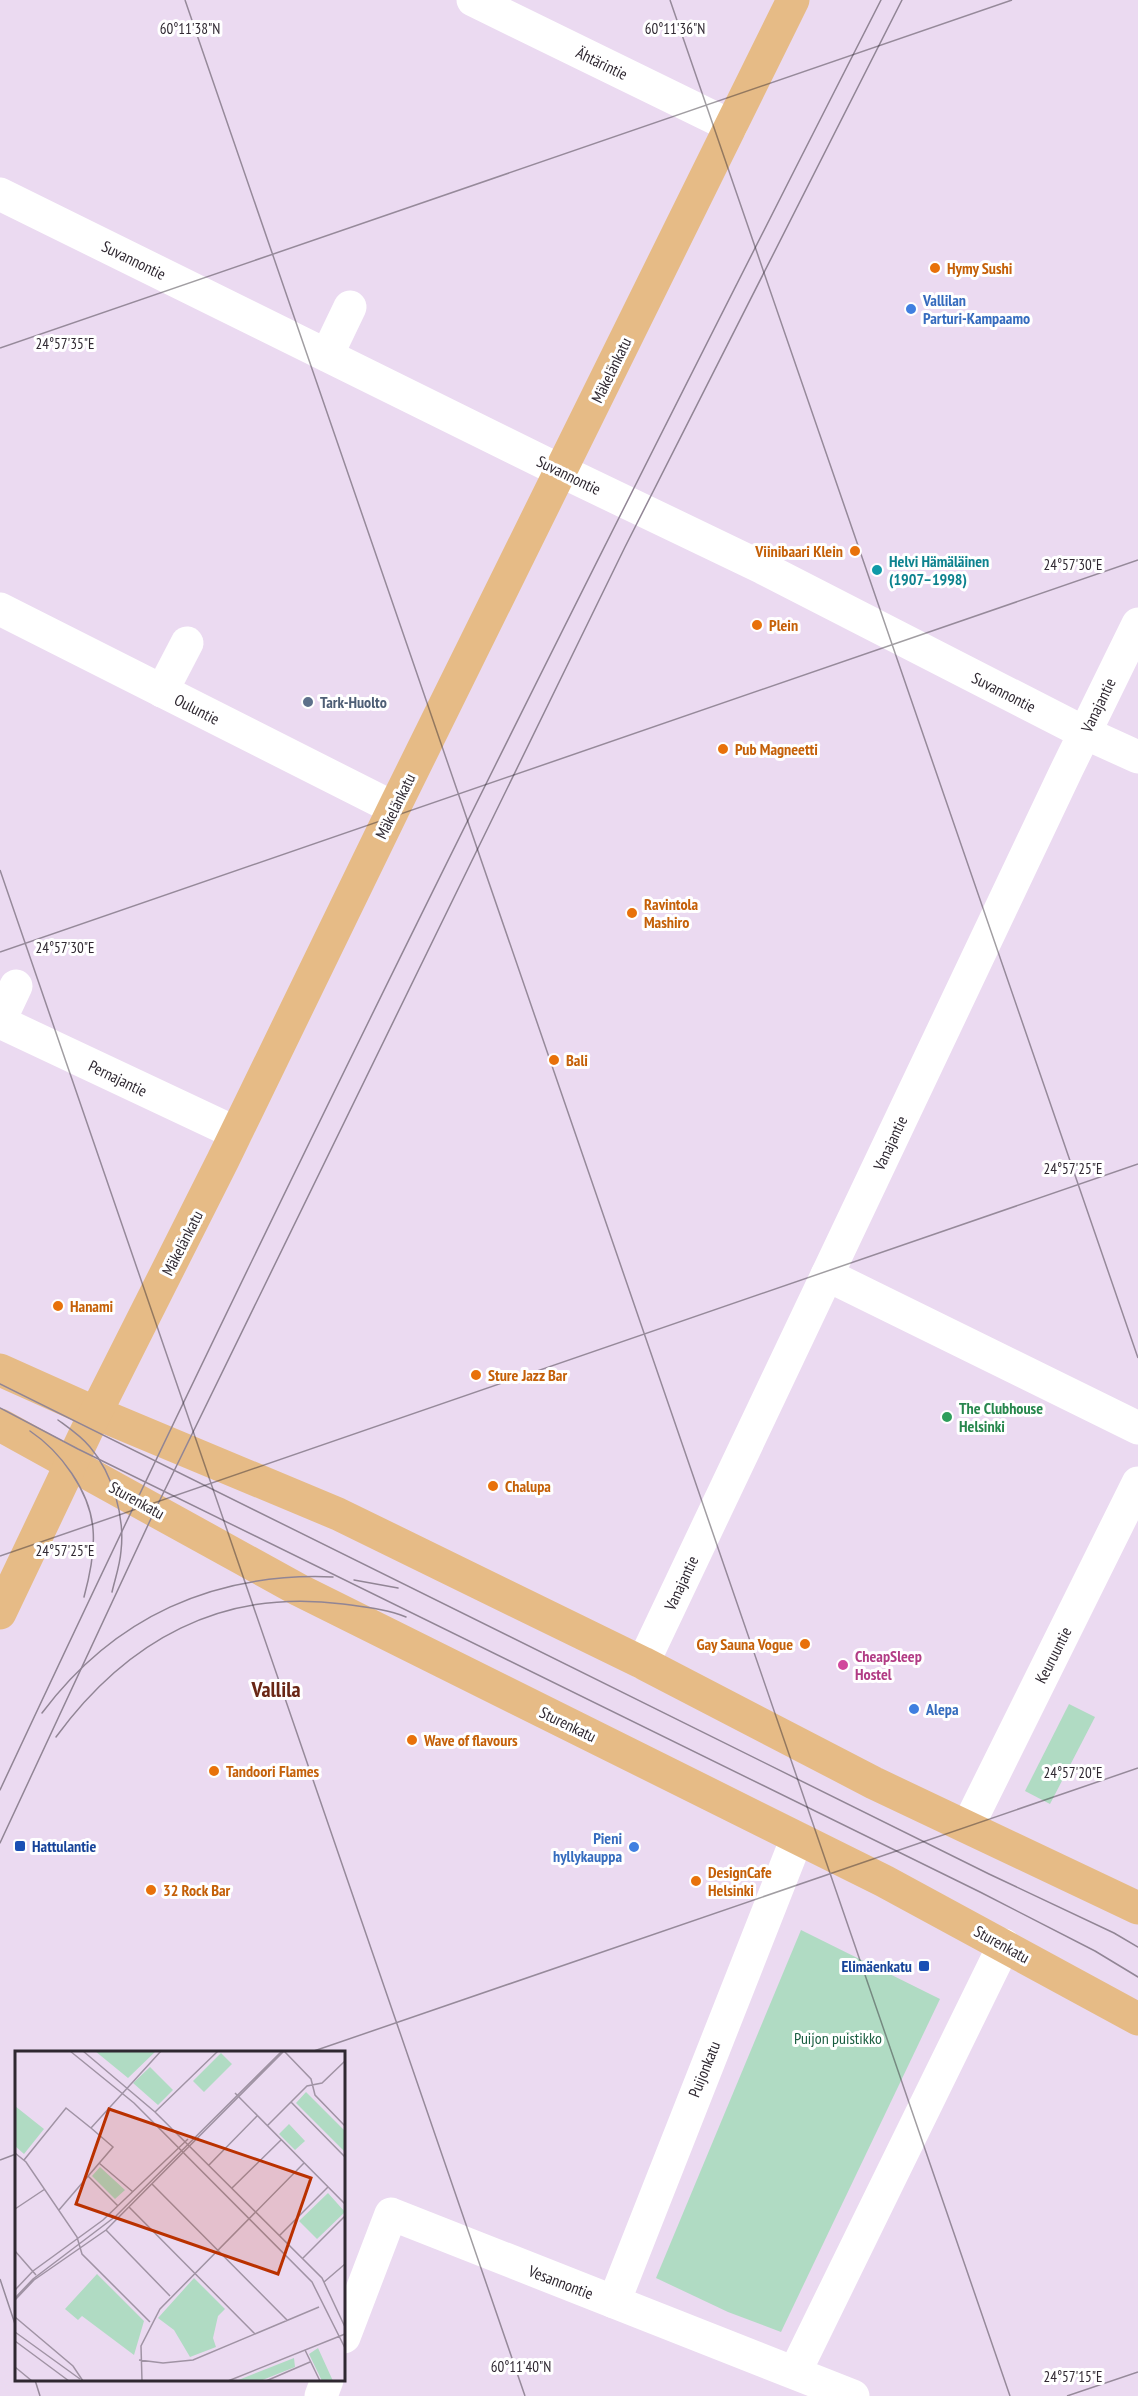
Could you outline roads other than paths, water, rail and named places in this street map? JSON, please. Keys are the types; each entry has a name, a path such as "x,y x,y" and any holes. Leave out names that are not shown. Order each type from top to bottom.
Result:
{"main road":[{"name":"Mäkelänkatu","path":"0,1613 71,1463 236,1133 793,0"},
{"path":"0,1370 96,1413 338,1514 643,1663 853,1772 1138,1908"},
{"name":"Sturenkatu","path":"0,1425 299,1590 884,1881 1138,2019"}],"street":[{"name":"Ähtärintie","path":"473,0 731,126"},
{"name":"Suvannontie","path":"0,194 561,471 763,568 1085,733 1138,757"},
{"path":"327,355 350,307"},
{"name":"Ouluntie","path":"0,609 394,808"},
{"name":"Vanajantie","path":"643,1663 1138,624"},
{"path":"162,691 188,643"},
{"path":"0,1021 16,986"},
{"name":"Pernajantie","path":"0,1021 236,1133"},
{"path":"827,1275 1138,1428"},
{"name":"Keuruuntie","path":"968,1826 1138,1483"},
{"name":"Puijonkatu","path":"614,2302 797,1838"},
{"path":"795,2372 1004,1945"},
{"name":"Vesannontie","path":"345,2334 391,2214 853,2396"},
{"path":"321,2396 326,2381"}],"tram line":[{"path":"0,1790 323,1115 655,445 881,0"},
{"path":"0,1843 155,1510 625,547 902,0"},
{"path":"0,1384 989,1874 1114,1933 1138,1947"},
{"path":"0,1408 78,1449 980,1892 1095,1951 1138,1977"},
{"path":"58,1420 90,1447 105,1470 116,1496 122,1538 120,1561 112,1592"},
{"path":"30,1431 52,1449 72,1473 91,1515 93,1546 84,1597"},
{"path":"42,1713 70,1679 101,1651 134,1626 170,1607 208,1593 247,1583 289,1577 333,1577"},
{"path":"354,1580 398,1588"},
{"path":"56,1737 84,1703 114,1673 146,1648 181,1628 218,1613 257,1604 299,1601 367,1607 406,1617"}],"place":[{"name":"Hymy Sushi","path":"935,268"},
{"name":"Vallilan Parturi-Kampaamo","path":"911,309"},
{"name":"Viinibaari Klein","path":"855,551"},
{"name":"Helvi Hämäläinen (1907–1998)","path":"877,570"},
{"name":"Plein","path":"757,625"},
{"name":"Tark-Huolto","path":"308,702"},
{"name":"Pub Magneetti","path":"723,749"},
{"name":"Ravintola Mashiro","path":"632,913"},
{"name":"Bali","path":"554,1060"},
{"name":"Hanami","path":"58,1306"},
{"name":"Sture Jazz Bar","path":"476,1375"},
{"name":"The Clubhouse Helsinki","path":"947,1417"},
{"name":"Chalupa","path":"493,1486"},
{"name":"Gay Sauna Vogue","path":"805,1644"},
{"name":"CheapSleep Hostel","path":"843,1665"},
{"name":"Alepa","path":"914,1709"},
{"name":"Wave of flavours","path":"412,1740"},
{"name":"Tandoori Flames","path":"214,1771"},
{"name":"Hattulantie","path":"20,1846"},
{"name":"Pieni hyllykauppa","path":"634,1847"},
{"name":"DesignCafe Helsinki","path":"696,1881"},
{"name":"32 Rock Bar","path":"151,1890"},
{"name":"Elimäenkatu","path":"924,1966"}],"district":[{"name":"Vallila","path":"276,1689"}],"park label":[{"name":"Puijon puistikko","path":"838,2038"}]}
